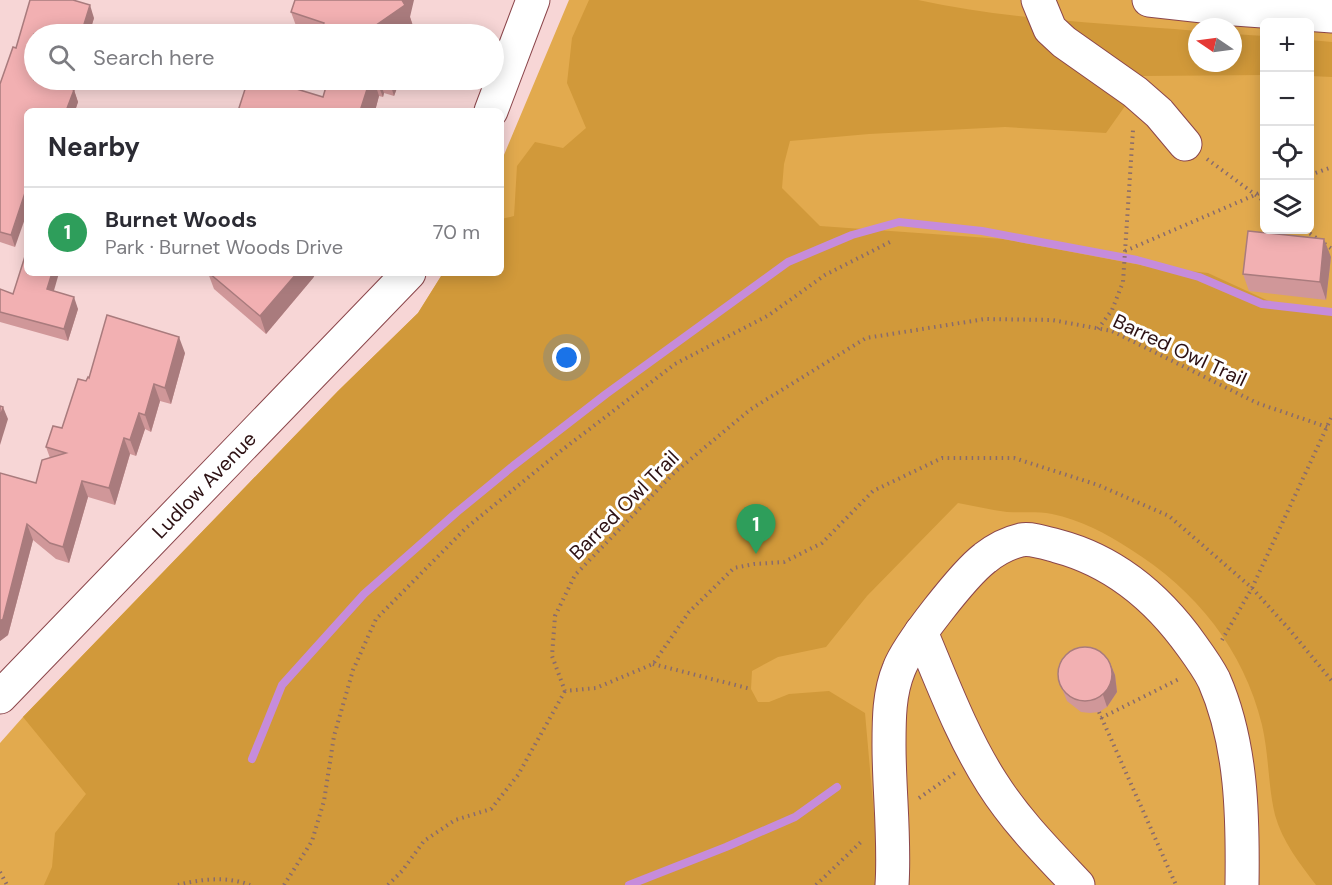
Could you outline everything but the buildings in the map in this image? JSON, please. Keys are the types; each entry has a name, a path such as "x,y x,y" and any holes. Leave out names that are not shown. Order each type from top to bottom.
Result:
{"street":[{"path":"504,77 533,0"},
{"path":"1038,0 1050,29 1064,42 1160,112 1185,144"},
{"path":"1149,0 1332,16"},
{"path":"492,108 499,90"},
{"name":"Ludlow Avenue","path":"0,697 406,276"},
{"path":"892,885 889,705 899,668 921,632 984,558 1002,547 1023,539 1080,552 1114,570 1143,590 1175,622 1206,665 1223,703 1231,729 1239,781 1242,885"},
{"path":"921,632 963,732 992,784 1028,832 1078,885"}],"path":[{"path":"1098,329 1112,310 1123,282 1135,92"},
{"path":"1185,144 1260,198"},
{"path":"1314,174 1332,167"},
{"path":"1125,250 1260,192"},
{"path":"1311,234 1332,249"},
{"path":"284,885 312,841 324,801 337,725 353,670 376,619 466,528 562,450 675,364 769,315 825,275 890,242"},
{"name":"Barred Owl Trail","path":"565,691 552,656 555,616 575,575 675,473 751,409 866,338 985,319 1052,320 1112,331 1257,403 1327,428"},
{"path":"1101,718 1206,665 1251,588 1332,416"},
{"path":"388,885 402,871 424,841 455,820 491,809 518,775 565,691 596,687 653,664 689,612 734,568 784,562 822,543 873,491 942,459 1014,458 1098,485 1169,516 1251,588 1289,628 1332,681"},
{"path":"653,664 751,689"},
{"path":"1099,712 1176,885"},
{"path":"0,872 7,885"},
{"path":"178,885 198,880 241,881 250,885"}],"shaded area":[{"path":"569,0 1332,0 1332,885 0,885 0,743 338,391 418,313 441,276 504,276 504,155"},
{"path":"589,0 918,0 1022,16 1188,30 1188,72 1242,72 1242,35 1260,36 1260,75 1143,76 1135,92 1106,133 1005,127 869,134 790,141 784,164 782,188 820,226 1003,239 1151,267 1208,273 1282,307 1332,309 1332,885 1316,885 1282,834 1275,815 1264,736 1254,698 1230,647 1196,603 1154,565 1112,538 1083,523 1052,514 1007,512 958,503 867,596 826,647 778,657 752,671 751,689 758,702 769,702 789,694 829,691 865,713 879,871 878,885 44,885 52,867 55,833 86,794 23,717 338,391 418,313 441,276 504,276 504,218 514,216 517,166 535,142 563,148 586,128 567,83 572,38"},
{"path":"1314,40 1332,42 1332,77 1314,76"}],"waterway":[{"path":"252,759 282,685 364,594 457,512 606,394 788,262 852,235 899,222 982,231 1137,260 1199,277 1262,304 1332,312"},
{"path":"629,885 795,817 837,787"}],"place":[{"name":"Burnet Woods","path":"756,554"}]}
